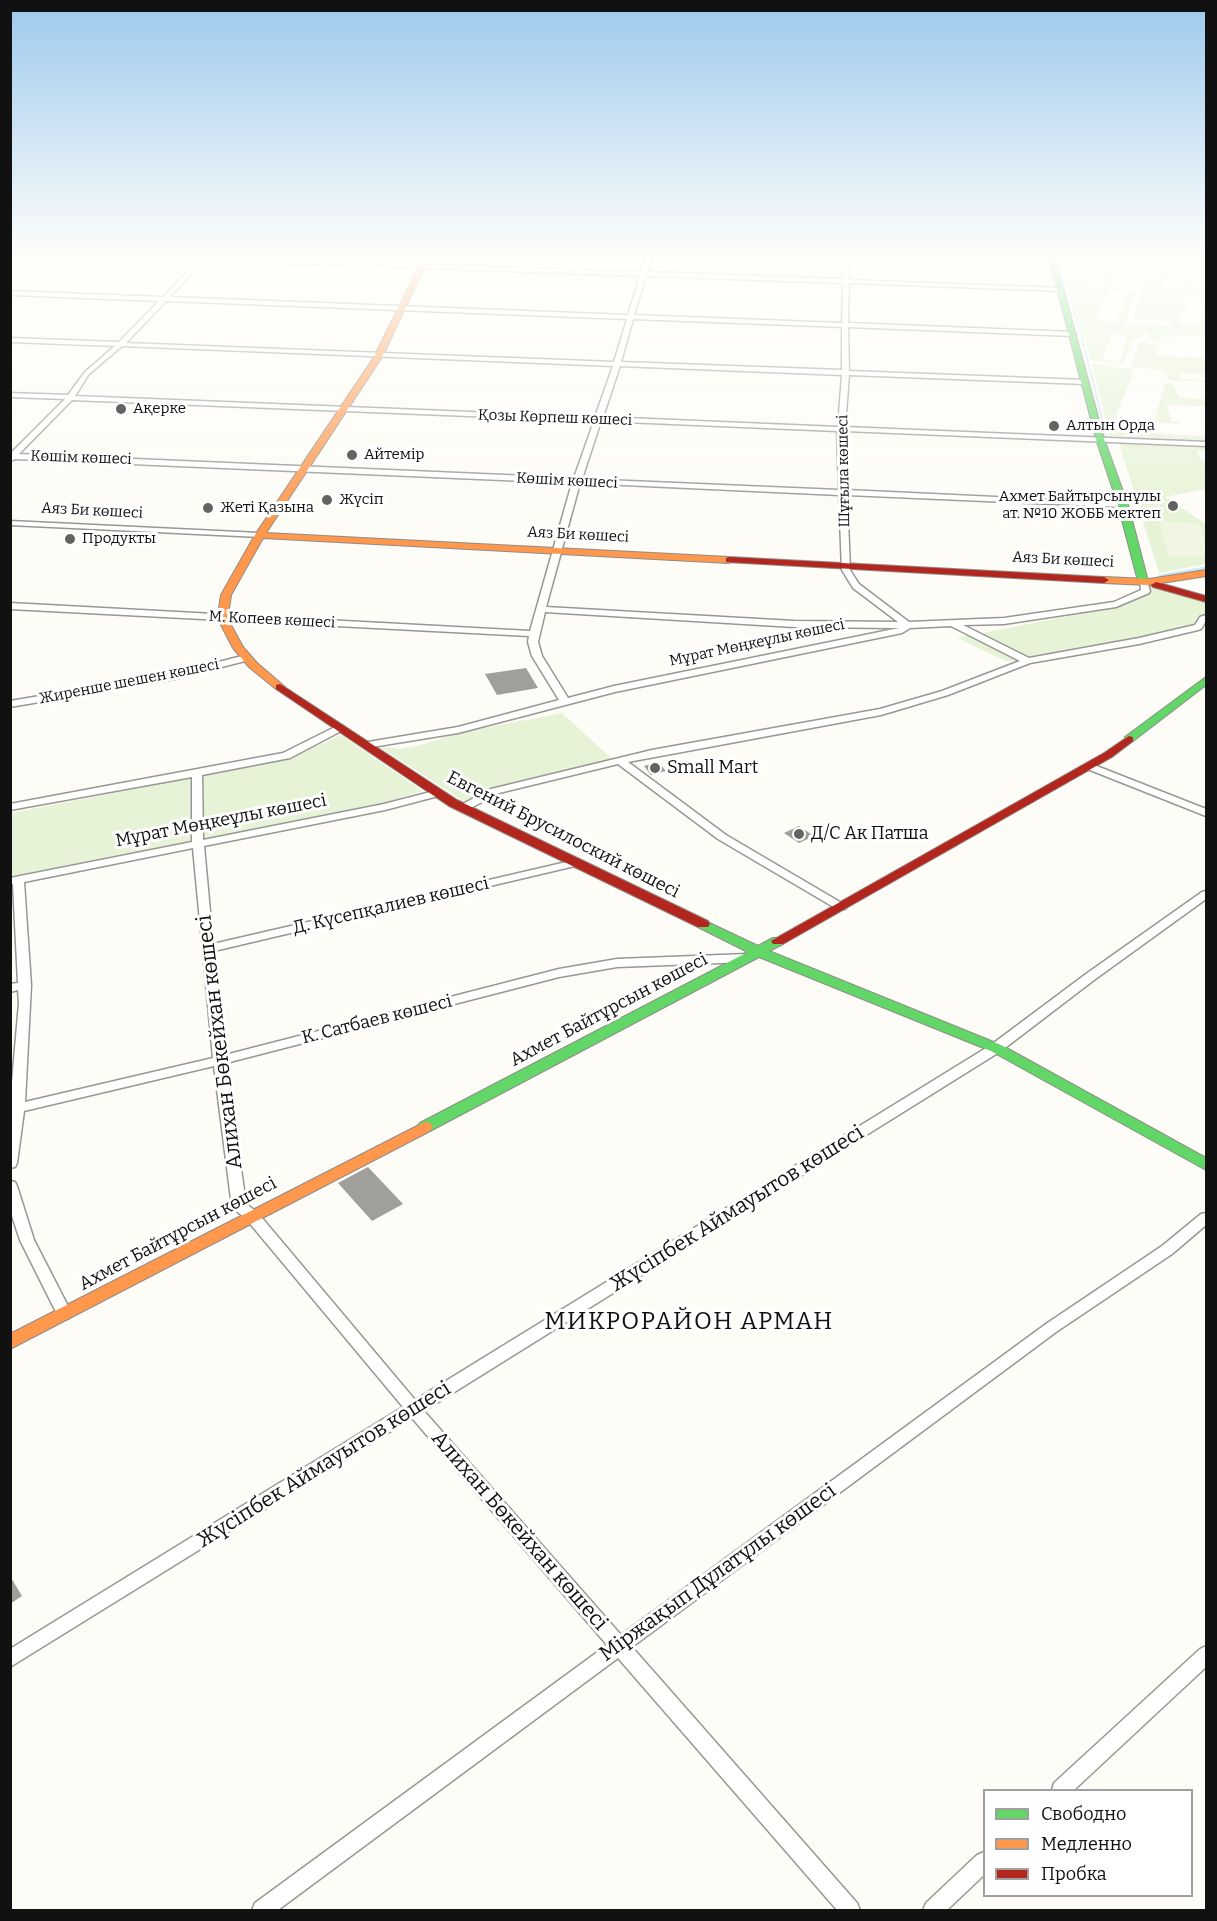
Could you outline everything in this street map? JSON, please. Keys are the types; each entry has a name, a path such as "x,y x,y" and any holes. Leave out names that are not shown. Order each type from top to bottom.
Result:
{"main road":[{"path":"225,618 226,595 260,535 380,355 385,344"},
{"path":"1075,344 1100,439 1123,505 1143,581"},
{"name":"Аяз Би көшесі","path":"260,535 1143,581 1169,584 1206,599"},
{"path":"1169,584 1206,573"},
{"name":"Евгений Брусилоский көшесі","path":"225,618 231,637 246,658 283,690 463,808 575,862 753,955 996,1048 1206,1166"},
{"name":"Ахмет Байтұрсын көшесі","path":"10,1342 841,907 1089,766 1132,737 1206,680"}],"street":[{"path":"90,344 1085,382"},
{"path":"565,702 537,656 533,642 534,634 577,481 622,344"},
{"name":"Шұғыла көшесі","path":"845,344 842,430 845,565"},
{"path":"12,457 70,398 87,374 120,345"},
{"name":"Қозы Көрпеш көшесі","path":"10,395 1206,444"},
{"name":"Көшім көшесі","path":"12,457 1123,505"},
{"name":"Аяз Би көшесі","path":"10,524 260,535"},
{"path":"845,565 856,586 907,625"},
{"name":"Мұрат Мөңкеұлы көшесі","path":"366,745 458,730 614,689 902,630 907,625 1004,621 1116,604 1146,591 1143,581"},
{"name":"М. Копеев көшесі","path":"10,606 534,634"},
{"path":"541,609 794,624 907,625"},
{"path":"463,808 495,792 620,761 881,712 945,693 1028,661 1139,641 1198,627 1206,618"},
{"path":"954,624 1028,661"},
{"name":"Жиренше шешен көшесі","path":"10,704 175,676 246,658"},
{"path":"10,807 286,756 339,728"},
{"path":"620,761 722,837 841,907"},
{"path":"1089,766 1206,813"},
{"name":"Алихан Бөкейхан көшесі","path":"197,774 198,844 208,949 219,1060 239,1207 252,1216 414,1409 850,1911"},
{"name":"Мұрат Мөңкеұлы көшесі","path":"14,880 385,807 438,793"},
{"name":"Д. Күсепқалиев көшесі","path":"208,949 575,862"},
{"path":"10,1163 25,985 14,880"},
{"name":"Жүсіпбек Аймауытов көшесі","path":"10,1659 996,1048 1206,894"},
{"name":"К. Сатбаев көшесі","path":"14,1109 219,1060 560,973 617,963 753,955"},
{"path":"10,988 25,985"},
{"path":"10,1186 27,1240 64,1314"},
{"name":"Міржақып Дұлатұлы көшесі","path":"262,1911 619,1645 1051,1328 1167,1250 1206,1218"},
{"path":"1063,1789 1206,1655"},
{"path":"933,1911 983,1863"}],"green space":[{"path":"1086,344 1109,344 1103,360 1120,362 1126,344 1131,344 1123,363 1091,361"},
{"path":"1139,344 1154,345 1158,356 1206,358 1206,374 1178,373 1181,379 1206,380 1206,382 1170,380 1164,371 1132,366"},
{"path":"1092,364 1134,370 1114,420 1106,421"},
{"path":"1165,383 1172,383 1180,398 1206,399 1206,406 1166,405 1172,421 1178,421 1179,424 1154,422"},
{"path":"1125,423 1125,425 1140,427 1141,425 1153,426 1156,434 1206,436 1206,440 1110,436 1107,426"},
{"name":"Ахмет Байтырсынұлы ат. №10 ЖОББ мектеп","path":"1119,443 1206,447 1206,451 1197,451 1200,459 1206,459 1206,489 1165,497 1206,524 1206,564 1159,573"},
{"path":"1159,521 1199,523 1206,544 1206,557 1169,556"},
{"path":"1149,586 1206,603 1206,618 1198,627 1028,661 1006,661 957,638 1125,605 1151,592"},
{"path":"562,713 612,759 489,788 465,802 378,746 400,749 417,746 463,732"},
{"path":"341,735 422,791 384,803 11,876 11,813 290,759"}],"building":[{"path":"526,668 538,688 497,695 485,674"},
{"name":"Small Mart","path":"658,762 666,771 651,775 644,766"},
{"name":"Д/С Ак Патша","path":"799,826 814,836 799,843 784,833"},
{"path":"368,1167 403,1204 372,1221 338,1183"},
{"path":"10,1576 22,1596 10,1604"}],"waterway":[{"path":"1083,344 1088,361"},
{"path":"1088,363 1103,422"},
{"path":"1104,426 1106,437 1111,437"},
{"path":"1121,438 1206,441"},
{"path":"1160,576 1206,568"}],"traffic: fast":[{"path":"1075,344 1100,439 1123,505 1143,581"},
{"path":"1129,739 1206,680"},
{"path":"703,924 759,952 996,1048 1206,1165"},
{"path":"425,1127 778,941"}],"traffic: slow":[{"path":"280,687 253,665 238,648 226,625 224,609 226,595 260,535 378,357 384,344"},
{"path":"260,535 729,560"},
{"path":"1104,580 1149,582 1206,573"},
{"path":"10,1342 425,1127"}],"traffic: jam":[{"path":"729,560 1104,580"},
{"path":"1156,585 1206,599"},
{"path":"280,687 453,803 703,924"},
{"path":"778,941 1108,755 1129,739"}],"place":[{"name":"Ақерке","path":"121,409"},
{"name":"Алтын Орда","path":"1054,426"},
{"name":"Айтемір","path":"352,455"},
{"name":"Жүсіп","path":"327,500"},
{"name":"Ахмет Байтырсынұлы ат. №10 ЖОББ мектеп","path":"1173,506"},
{"name":"Жеті Қазына","path":"208,508"},
{"name":"Продукты","path":"70,539"},
{"name":"Small Mart","path":"655,768"},
{"name":"Д/С Ак Патша","path":"799,834"}],"district":[{"name":"МИКРОРАЙОН АРМАН","path":"689,1322"}]}
